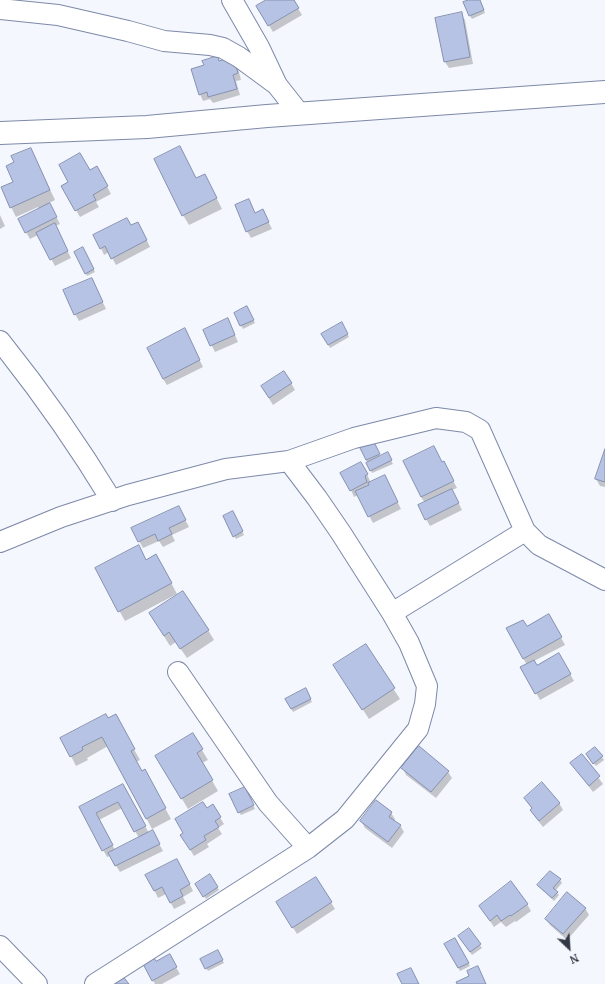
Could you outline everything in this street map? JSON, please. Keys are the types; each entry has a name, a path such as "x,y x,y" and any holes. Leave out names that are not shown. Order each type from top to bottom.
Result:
{"street":[{"path":"232,0 259,48 277,85 299,114"},
{"path":"0,9 58,15 164,41 216,46 239,57 277,85"},
{"path":"0,133 147,127 299,114 605,92"},
{"path":"0,341 32,381 82,452 112,501"},
{"path":"0,542 61,518 112,501 188,479 226,469 289,461 354,438 421,420 436,418 466,422 480,430 526,531 539,545 605,580"},
{"path":"95,984 308,848 345,819 418,729 428,686 409,643 392,613 337,527 289,461"},
{"path":"392,613 526,531"},
{"path":"178,672 268,803 308,848"},
{"path":"0,946 37,984"}],"building":[{"path":"266,0 294,0 299,8 268,26 256,6"},
{"path":"469,0 480,0 484,10 469,16 463,2"},
{"path":"462,12 470,57 444,62 435,18"},
{"path":"218,56 219,61 233,57 238,73 233,75 237,89 208,97 207,92 199,95 191,69 204,65 202,61"},
{"path":"180,146 196,178 205,174 217,198 182,216 154,159"},
{"path":"31,148 50,190 10,208 1,187 13,182 6,166 14,162 11,156"},
{"path":"80,153 90,170 97,166 108,186 93,195 96,200 75,211 61,186 68,182 59,165"},
{"path":"249,199 255,213 263,209 269,222 246,232 235,205"},
{"path":"50,203 57,217 25,233 18,219"},
{"path":"127,218 131,225 138,222 147,240 111,259 105,246 100,249 93,235"},
{"path":"55,223 68,251 50,260 36,233"},
{"path":"83,247 94,269 85,274 74,252"},
{"path":"92,278 103,302 74,315 63,290"},
{"path":"247,306 254,320 240,326 234,313"},
{"path":"228,318 235,335 210,346 203,330"},
{"path":"342,322 348,334 328,345 321,334"},
{"path":"185,328 200,360 163,379 147,348"},
{"path":"284,371 292,383 269,398 261,386"},
{"path":"374,442 380,454 366,460 360,448"},
{"path":"434,446 442,462 444,461 454,481 421,497 403,461"},
{"path":"605,449 605,482 595,479"},
{"path":"388,452 392,460 370,471 366,463"},
{"path":"361,462 368,474 365,476 367,482 350,491 340,473"},
{"path":"385,475 398,502 368,517 355,491 369,485 368,483"},
{"path":"452,489 459,503 425,520 418,505"},
{"path":"179,506 186,520 169,528 172,534 158,541 155,534 138,542 131,528"},
{"path":"233,511 243,531 233,537 223,516"},
{"path":"139,545 146,560 156,554 172,583 118,612 95,568"},
{"path":"183,591 209,630 180,649 169,632 164,636 149,613"},
{"path":"549,614 562,637 523,659 506,628 523,620 527,626"},
{"path":"366,644 395,688 362,710 333,665"},
{"path":"559,653 571,674 535,694 520,667 534,660 537,665"},
{"path":"306,688 311,699 291,709 285,699"},
{"path":"106,714 108,718 116,714 135,749 131,751 142,771 145,769 166,808 146,819 102,737 82,747 83,750 70,757 60,738"},
{"path":"193,733 203,749 197,753 213,780 181,799 155,756"},
{"path":"419,746 449,771 431,792 401,768"},
{"path":"595,747 603,756 593,764 586,754"},
{"path":"582,754 600,776 589,786 570,763"},
{"path":"542,782 560,803 539,821 530,810 532,808 524,798"},
{"path":"123,784 146,826 134,832 118,802 96,813 113,845 102,851 79,807"},
{"path":"245,787 254,805 238,813 229,794"},
{"path":"376,800 392,812 389,817 401,825 388,842 360,821"},
{"path":"203,802 207,808 213,804 221,817 215,821 219,827 204,836 206,840 190,850 180,835 183,833 175,819"},
{"path":"153,830 160,844 115,866 108,853"},
{"path":"177,859 190,884 180,890 183,896 170,903 162,887 154,891 145,875"},
{"path":"550,871 561,879 553,888 558,892 552,898 537,885"},
{"path":"210,874 218,887 203,897 195,884"},
{"path":"316,877 332,902 292,928 276,902"},
{"path":"511,881 528,904 501,921 497,915 490,921 479,906"},
{"path":"567,892 586,908 563,934 545,919"},
{"path":"469,928 481,944 470,952 458,936"},
{"path":"455,938 469,963 458,968 444,944"},
{"path":"218,950 223,960 205,969 200,959"},
{"path":"170,954 177,967 152,981 142,962 153,956 156,961"},
{"path":"478,966 486,984 457,984 456,982 469,976 467,971"},
{"path":"411,968 419,984 402,984 397,974"},
{"path":"121,974 129,984 108,984"}]}
